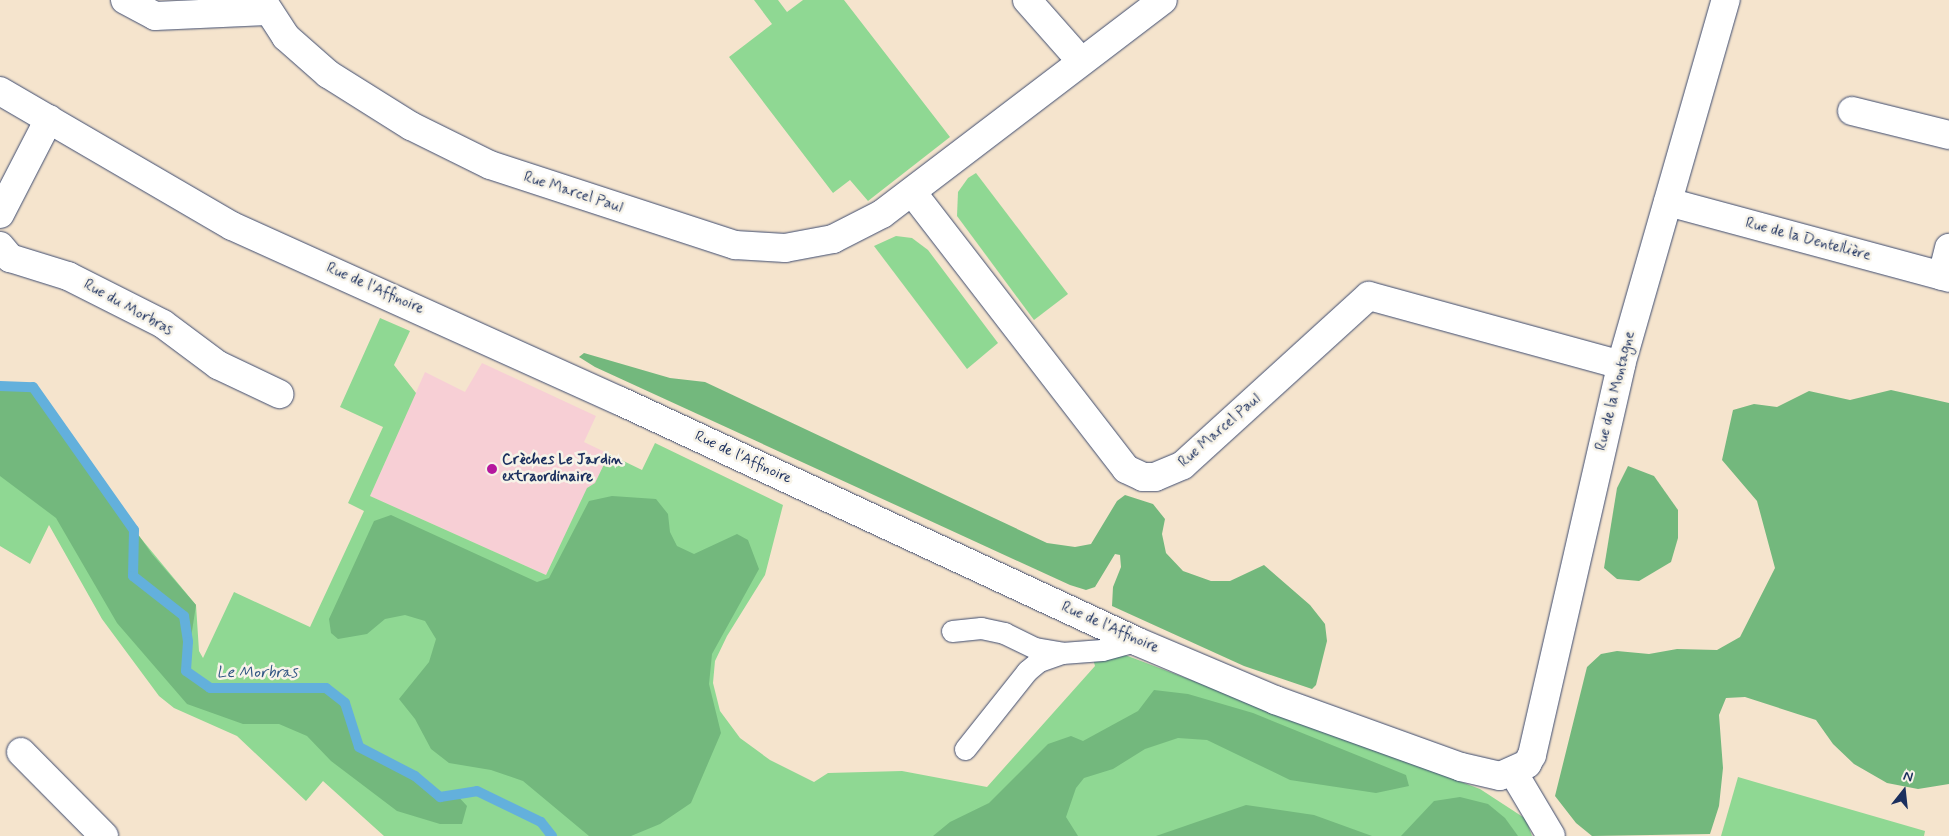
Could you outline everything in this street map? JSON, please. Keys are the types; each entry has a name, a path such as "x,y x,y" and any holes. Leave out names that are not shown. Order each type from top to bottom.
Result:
{"street":[{"name":"Rue Marcel Paul","path":"125,0 155,16 264,5 305,57 328,74 411,126 472,157 490,165 735,245 785,248 832,239 882,214 1081,61 1164,0"},
{"path":"1026,0 1081,61"},
{"name":"Rue de la Montagne","path":"1510,773 1527,764 1532,755 1621,365 1726,0"},
{"name":"Rue de l'Affinoire","path":"0,91 232,226 603,392 1136,641 1275,700 1461,767 1483,774 1510,773"},
{"path":"1852,111 1949,135"},
{"path":"0,214 49,120"},
{"name":"Rue Marcel Paul","path":"912,192 1126,469 1143,477 1155,477 1183,465 1369,296 1621,365"},
{"name":"Rue de la Dentellière","path":"1668,202 1946,277"},
{"name":"Rue du Morbras","path":"0,246 10,258 68,276 163,324 218,365 279,394"},
{"path":"1946,277 1949,248"},
{"path":"22,752 104,836"},
{"path":"1510,773 1551,836"}],"lane":[{"path":"952,631 981,628 1004,634 1035,648 1062,653"},
{"path":"965,749 1027,671 1039,660 1062,653 1102,650 1136,641"}],"shaded area":[{"name":"Crèches Le Jardin extraordinaire","path":"482,363 596,416 584,442 609,454 595,484 587,489 546,575 370,496 425,372 465,392"}],"green space":[{"path":"754,0 778,0 787,12 803,0 844,0 950,137 868,201 850,180 833,193 729,57 772,24"},
{"path":"976,173 1068,294 1034,320 957,216 958,192 968,178"},
{"path":"896,236 912,238 928,250 998,343 967,369 874,246"},
{"path":"380,318 410,331 394,365 416,393 370,496 546,575 587,488 595,483 609,454 642,470 655,443 783,505 765,575 727,636 715,661 713,683 720,711 740,738 770,760 814,782 828,773 902,771 987,787 1095,666 1088,641 1480,789 1526,819 1532,836 384,836 323,781 306,801 237,736 174,708 159,696 102,619 49,525 30,564 0,546 0,386 33,387 134,530 196,605 199,651 203,658 234,592 310,627 364,511 348,503 383,427 340,407"},
{"path":"584,353 670,378 705,382 1047,543 1075,547 1091,544 1117,501 1125,495 1153,504 1165,519 1162,534 1166,553 1183,571 1211,581 1230,581 1264,565 1310,605 1325,624 1327,641 1316,685 1312,689 1244,666 1112,606 1113,587 1121,567 1120,555 1115,554 1095,587 1086,590 1070,585 595,367 579,357"},
{"path":"0,386 33,387 152,554 196,605 186,671 210,688 326,688 345,703 359,747 415,776 440,797 456,794 467,806 462,824 440,824 397,811 331,761 307,736 279,724 243,724 187,704 117,623 56,518 0,476"},
{"path":"1891,390 1949,403 1949,784 1918,789 1887,783 1854,764 1833,744 1816,720 1745,697 1726,698 1719,715 1723,768 1719,806 1710,834 1592,836 1576,823 1555,796 1587,667 1601,654 1617,651 1649,654 1677,649 1717,650 1740,637 1775,568 1757,501 1722,460 1733,410 1754,404 1777,407 1809,391 1850,400"},
{"path":"1628,466 1654,476 1678,510 1678,538 1671,562 1639,581 1617,579 1604,568 1617,488"},
{"path":"612,496 656,499 668,514 670,532 677,546 694,554 737,534 748,540 759,569 712,654 709,684 721,733 691,803 660,824 631,836 589,836 523,781 491,770 449,763 431,749 415,719 399,699 429,662 436,639 425,621 405,615 385,619 367,634 338,639 331,633 329,619 374,521 391,515 537,582 549,578 589,501"},
{"path":"1154,690 1188,694 1253,713 1406,775 1409,786 1376,793 1290,780 1207,740 1178,738 1145,749 1113,769 1084,778 1076,788 1066,817 1078,836 933,836 950,822 989,803 1048,744 1071,736 1083,741 1138,711"},
{"path":"1738,777 1925,831 1924,836 1721,836"},
{"path":"1460,797 1488,804 1505,818 1518,836 1401,836 1434,801"},
{"path":"1246,805 1314,815 1372,836 1156,836"}],"waterway":[{"name":"Le Morbras","path":"0,386 33,387 134,530 133,576 184,616 188,642 186,671 210,688 326,688 345,703 359,747 415,776 440,797 477,791 541,822 552,836"}],"place":[{"name":"Crèches Le Jardin extraordinaire","path":"492,469"}]}
